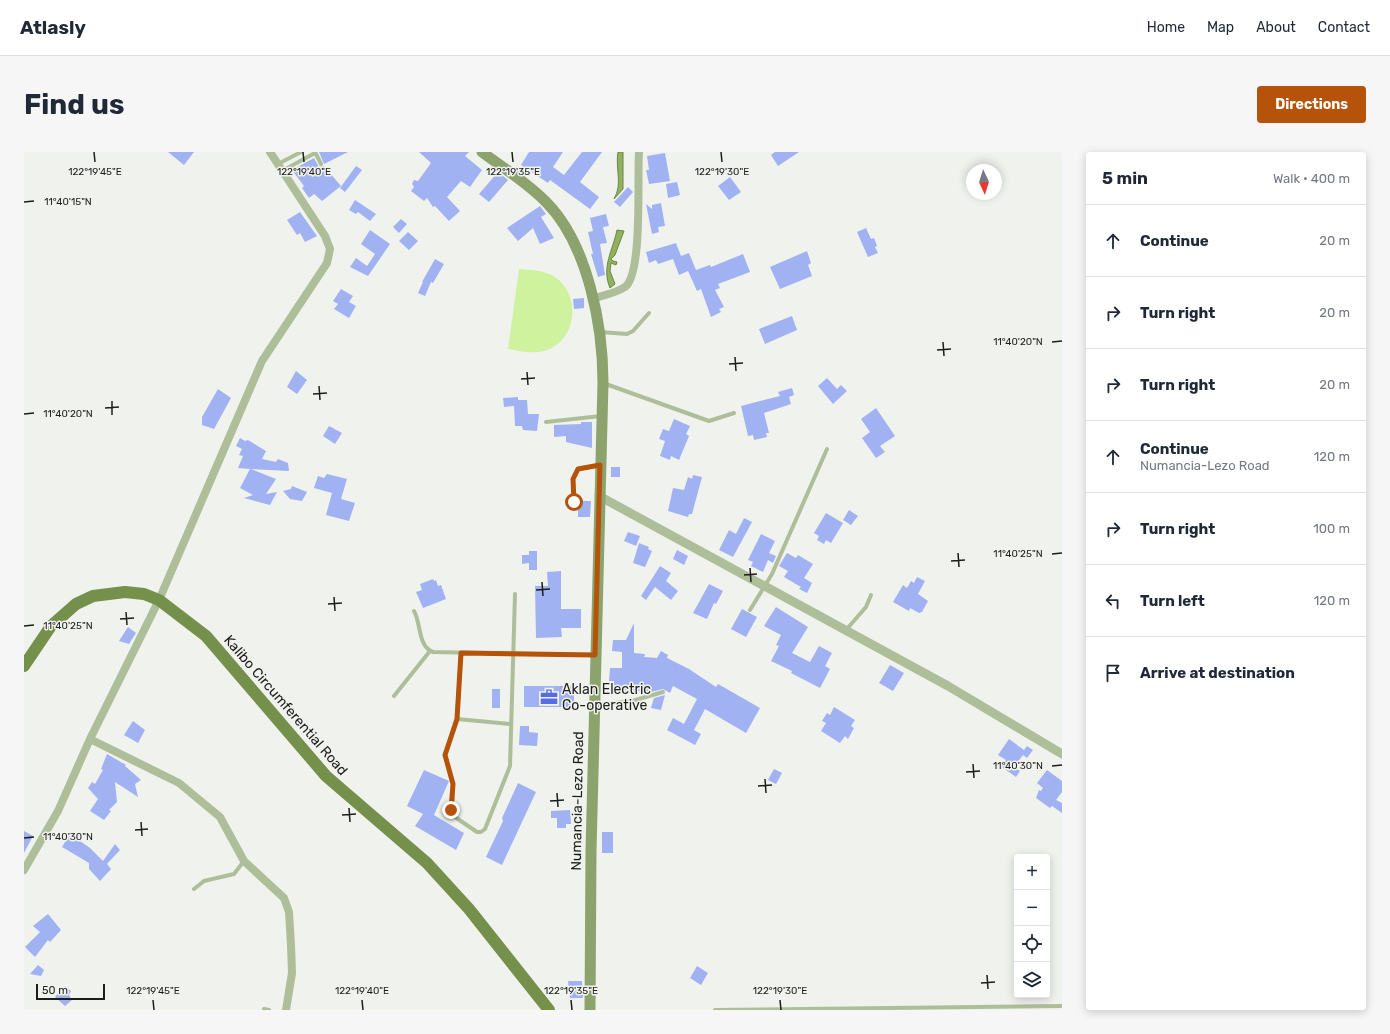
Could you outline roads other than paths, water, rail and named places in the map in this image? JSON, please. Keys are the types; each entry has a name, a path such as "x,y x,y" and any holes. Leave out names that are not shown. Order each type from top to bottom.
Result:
{"main road":[{"name":"Numancia-Lezo Road","path":"482,152 538,194 556,214 564,226 578,256 593,298 600,332 603,356 603,383 595,655 590,1010"},
{"name":"Kalibo Circumferential Road","path":"24,666 51,626 76,604 93,596 125,592 144,594 159,600 206,636 326,776 427,863 469,909 549,1010"}],"street":[{"path":"24,870 58,811 90,739 159,600 262,361 315,284 327,263 330,250 325,236 270,152"},
{"path":"593,298 625,287 629,282 634,268 638,231 637,172 639,152"},
{"path":"599,496 948,686 1062,754"},
{"path":"90,739 179,783 220,817 244,861 284,898 289,912 292,973 286,1010"}],"lane":[{"path":"280,167 301,152"},
{"path":"280,167 315,152 321,164"},
{"path":"600,332 627,334 633,331 649,313"},
{"path":"603,383 709,421 734,414"},
{"path":"546,422 602,416"},
{"path":"750,610 766,587 827,449"},
{"path":"574,502 573,479 578,469 600,465"},
{"path":"461,653 457,719 445,755 453,784 451,812 455,818 479,832 485,829 510,766 515,594"},
{"path":"846,630 866,607 871,594"},
{"path":"414,611 418,618 424,645 430,652 595,655"},
{"path":"394,696 430,652"},
{"path":"594,705 632,701 663,692"},
{"path":"457,719 512,724"},
{"path":"194,889 204,881 234,874 244,861"},
{"path":"715,1010 1062,1006"},
{"path":"264,1009 269,1010"}],"place":[{"name":"Aklan Electric Co-operative","path":"549,697"}]}
